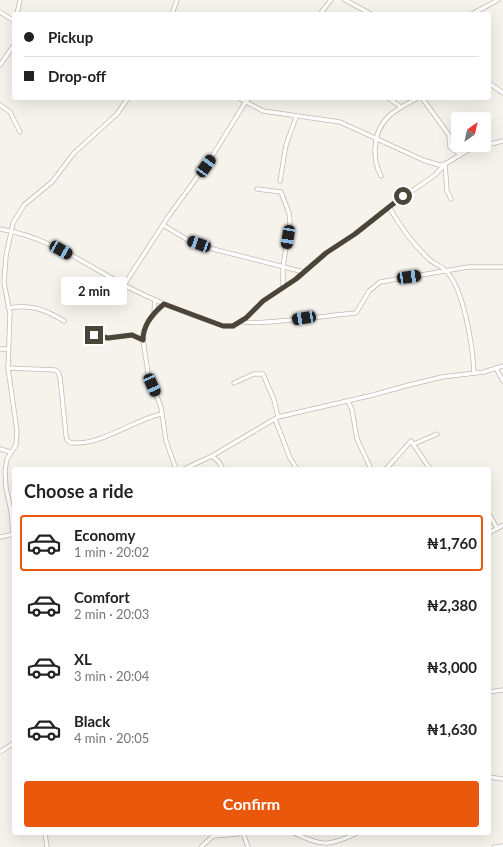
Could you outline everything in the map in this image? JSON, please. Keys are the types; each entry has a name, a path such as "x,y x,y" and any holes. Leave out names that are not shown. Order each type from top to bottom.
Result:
{"street":[{"path":"17,12 20,0"},
{"path":"173,12 177,0"},
{"path":"322,12 331,0"},
{"path":"345,0 368,12"},
{"path":"476,12 498,0"},
{"path":"0,12 12,20"},
{"path":"0,65 12,48"},
{"path":"491,84 503,93"},
{"path":"12,527 5,478 6,465 10,452 16,445 17,431 8,368 10,313 5,294 4,271 12,223 24,205 52,182 74,153 117,114 127,100"},
{"path":"242,100 263,111 296,117 340,122 423,160 439,165 445,164"},
{"path":"391,100 401,107"},
{"path":"381,176 375,164 375,138 383,122 391,114 414,100"},
{"path":"423,100 449,135 450,147 460,154"},
{"path":"124,285 163,225 211,158 244,102"},
{"path":"0,105 10,112 20,132"},
{"path":"280,181 286,145 296,117"},
{"path":"0,229 42,239 124,285 155,300 223,326 233,326 241,321 263,301 304,272 326,253 355,234 389,206 435,175 445,164 470,149 503,141"},
{"path":"445,164 447,191 451,199"},
{"path":"257,189 281,192 289,213 290,222 283,267 283,287"},
{"path":"389,206 402,229 430,260 446,270 457,290 465,313 473,353 474,373"},
{"path":"163,225 188,240 209,248 304,272"},
{"path":"241,321 244,323 258,323 356,313 369,291 380,282 468,267 503,267"},
{"path":"155,300 154,312 143,333 146,366 161,407 166,441 175,467"},
{"path":"154,312 164,304"},
{"path":"8,308 28,306 53,314 64,321"},
{"path":"94,335 108,338 132,335 143,340"},
{"path":"0,349 8,349"},
{"path":"188,467 212,456 276,418 409,385 503,366"},
{"path":"8,368 55,370 58,372 60,377 66,435 67,440 71,443 90,441 116,432 146,418 161,414"},
{"path":"496,368 503,381"},
{"path":"234,383 254,374 263,374 274,400 276,418 290,458 296,467"},
{"path":"348,401 352,410 358,439 370,467"},
{"path":"388,467 409,442 414,444 437,434"},
{"path":"414,444 429,467"},
{"path":"0,449 10,452"},
{"path":"212,456 219,462 222,467"},
{"path":"491,518 497,528"},
{"path":"491,532 503,525"},
{"path":"0,537 12,534"},
{"path":"491,692 503,690"},
{"path":"0,752 12,744"},
{"path":"491,777 503,779"},
{"path":"45,835 47,847"},
{"path":"201,847 213,836 225,835"},
{"path":"244,835 248,847"},
{"path":"298,835 309,841 323,845 341,841 353,835"},
{"path":"341,841 342,847"},
{"path":"494,847 503,846"}],"route":[{"path":"94,335 108,338 132,335 143,340 143,333 148,321 154,312 164,304 223,326 233,326 246,318 263,301 296,279 326,253 355,234 403,196"}]}
